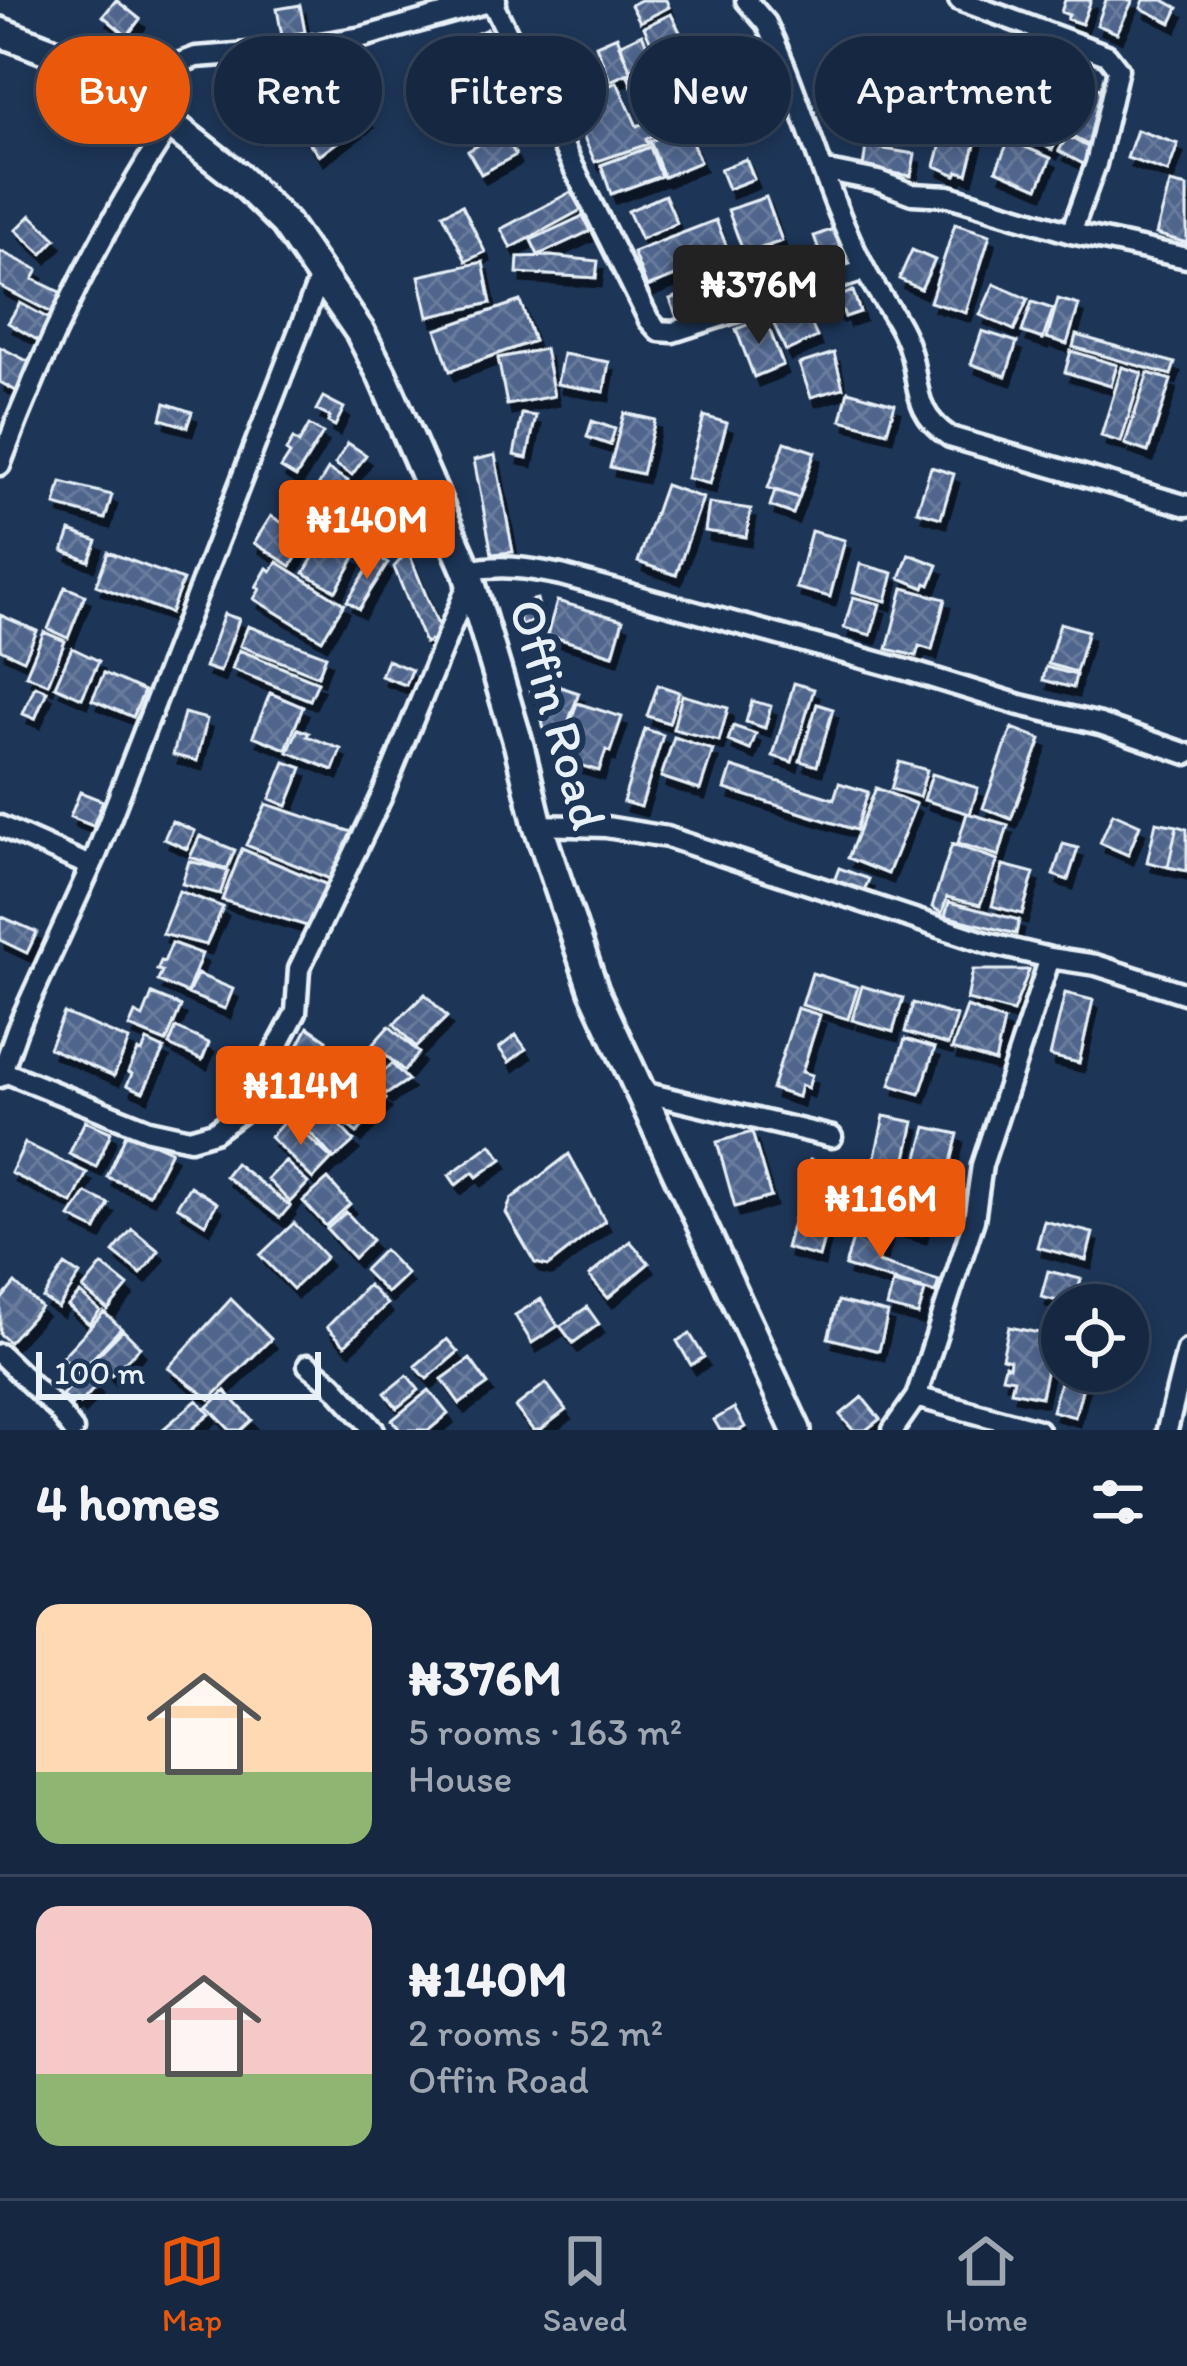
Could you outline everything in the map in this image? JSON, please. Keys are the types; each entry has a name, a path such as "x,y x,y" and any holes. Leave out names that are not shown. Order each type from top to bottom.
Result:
{"street":[{"path":"746,0 766,23 865,270 903,332 917,375 918,395 933,425 950,437 1187,506"},
{"path":"959,0 1087,47 1107,56 1118,69 1096,164 1071,233"},
{"path":"190,59 363,37 494,1 658,331 673,332 865,270"},
{"name":"Offin Road","path":"0,32 36,46"},
{"name":"Offin Road","path":"190,140 237,176 285,223 360,332 382,375 469,575 538,825 594,991 796,1430"},
{"path":"0,466 58,322 124,196 158,144"},
{"path":"823,170 878,181 912,194 949,196 1071,233 1187,259"},
{"path":"321,274 90,866 1,1074 148,1130 190,1139 214,1132 244,1110 296,1012 299,969 381,798 469,575 493,566 561,575 910,670 1020,706 1100,724 1187,754"},
{"path":"538,825 606,827 667,837 987,943 1096,965 1187,994"},
{"path":"0,826 90,866"},
{"path":"892,1430 916,1397 974,1220 982,1165 1049,958"},
{"path":"638,1091 832,1136"},
{"path":"1167,1430 1187,1350"},
{"path":"0,1354 58,1409 73,1430"},
{"path":"308,1365 374,1430"},
{"path":"916,1397 1038,1430"}],"building":[{"path":"116,0 140,19 127,36 103,16"},
{"path":"666,0 669,7 640,22 631,5"},
{"path":"1065,0 1091,0 1082,24 1061,12"},
{"path":"1106,0 1133,0 1117,33 1097,25"},
{"path":"1144,0 1163,0 1178,8 1171,23 1141,8"},
{"path":"300,5 305,32 282,36 277,9"},
{"path":"671,14 681,34 648,36 644,27"},
{"path":"617,36 630,69 610,81 606,71 606,41"},
{"path":"630,40 630,69 619,45"},
{"path":"617,82 630,111 630,144 648,144 595,162 587,144 606,144 606,87"},
{"path":"1095,87 1115,97 1095,136"},
{"path":"1137,130 1178,144 1168,172 1127,158"},
{"path":"310,144 335,144 319,156"},
{"path":"480,144 510,144 516,155 481,174 468,151"},
{"path":"651,144 693,144 700,162 664,177"},
{"path":"941,144 975,144 967,174 958,171 956,175 935,166"},
{"path":"1007,144 1051,158 1038,188 996,170"},
{"path":"1063,144 1082,144 1095,151 1087,166 1059,151"},
{"path":"866,146 915,154 911,176 863,168"},
{"path":"650,147 661,176 611,194 601,165"},
{"path":"746,159 754,179 728,189 720,169"},
{"path":"1170,183 1187,187 1187,243 1156,234"},
{"path":"571,192 581,210 511,248 501,229"},
{"path":"665,195 677,223 641,239 628,211"},
{"path":"766,197 782,241 744,254 728,210"},
{"path":"462,205 485,252 466,261 443,214"},
{"path":"31,215 56,239 42,254 16,230"},
{"path":"583,216 590,231 538,255 531,240"},
{"path":"716,220 730,255 647,287 633,252"},
{"path":"955,224 990,235 966,313 930,302"},
{"path":"836,228 843,248 821,256 814,236"},
{"path":"770,248 779,273 755,281 747,257"},
{"path":"912,250 935,260 921,289 899,279"},
{"path":"0,251 38,270 33,279 64,294 54,314 0,286"},
{"path":"518,257 598,261 596,278 517,273"},
{"path":"483,262 491,303 428,317 419,276"},
{"path":"994,284 1028,299 1014,330 980,315"},
{"path":"853,291 860,312 845,317 834,303"},
{"path":"688,293 698,319 680,326 670,299"},
{"path":"799,297 817,337 786,351 768,311"},
{"path":"1058,299 1079,305 1067,344 1047,338"},
{"path":"520,301 534,341 450,371 436,330"},
{"path":"1032,302 1053,309 1043,339 1022,332"},
{"path":"20,303 51,320 39,341 8,323"},
{"path":"765,318 783,365 754,377 736,329"},
{"path":"982,331 1017,342 1006,376 971,364"},
{"path":"1076,335 1175,363 1171,375 1073,347"},
{"path":"0,347 33,364 18,392 0,382"},
{"path":"545,349 554,396 507,405 498,358"},
{"path":"1071,351 1117,365 1111,386 1065,372"},
{"path":"834,353 843,388 811,397 799,364"},
{"path":"563,354 609,362 604,392 557,384"},
{"path":"1122,367 1142,373 1121,442 1101,436"},
{"path":"1148,373 1171,380 1148,452 1125,444"},
{"path":"848,391 895,404 887,432 841,420"},
{"path":"323,397 344,408 335,426 328,422 330,417 316,410"},
{"path":"165,403 192,412 187,427 161,419"},
{"path":"624,413 655,420 642,474 610,467"},
{"path":"522,414 536,416 527,458 514,455"},
{"path":"704,416 727,423 710,484 687,478"},
{"path":"592,421 615,429 610,445 587,437"},
{"path":"309,425 323,433 296,477 281,468 293,439 299,443"},
{"path":"785,442 815,452 799,498 768,488"},
{"path":"348,443 366,455 352,475 335,464"},
{"path":"495,455 513,552 492,554 474,460"},
{"path":"931,467 954,474 941,518 917,511"},
{"path":"328,469 348,481 318,531 299,520"},
{"path":"61,482 112,495 105,519 55,505"},
{"path":"372,483 386,492 356,540 342,531"},
{"path":"665,485 703,498 676,575 638,562"},
{"path":"775,490 799,498 793,514 770,506"},
{"path":"709,503 751,509 746,537 705,531"},
{"path":"271,516 308,538 291,566 254,543"},
{"path":"70,531 97,541 89,561 63,551"},
{"path":"811,531 845,540 830,597 796,588"},
{"path":"324,539 355,557 336,591 304,573"},
{"path":"408,551 442,635 425,643 394,567"},
{"path":"108,552 183,580 170,613 96,585"},
{"path":"909,554 938,565 930,585 924,588 900,578"},
{"path":"376,556 388,563 359,609 347,601"},
{"path":"277,562 344,604 322,640 254,599 267,568 271,571"},
{"path":"860,564 893,573 886,601 853,592"},
{"path":"65,587 85,595 68,638 48,629"},
{"path":"903,588 945,599 932,650 919,646 916,656 887,649"},
{"path":"853,597 880,604 871,635 844,628"},
{"path":"537,599 542,619 521,625 516,604"},
{"path":"557,601 623,620 613,655 547,635"},
{"path":"224,614 239,619 220,672 205,667"},
{"path":"0,615 37,631 24,660 0,649"},
{"path":"1060,623 1088,631 1076,672 1048,664"},
{"path":"248,626 326,656 318,676 240,646"},
{"path":"44,632 65,641 48,684 26,675"},
{"path":"72,648 99,661 82,698 55,686"},
{"path":"239,650 318,682 310,700 232,669"},
{"path":"387,660 412,670 406,685 381,676"},
{"path":"1046,667 1076,675 1073,688 1043,680"},
{"path":"104,673 144,691 133,717 92,700"},
{"path":"546,682 579,693 565,731 544,730 538,699 530,687"},
{"path":"794,683 814,689 792,762 773,756"},
{"path":"658,685 679,692 669,723 647,716"},
{"path":"35,686 47,691 35,719 23,714"},
{"path":"270,693 303,707 286,749 253,736"},
{"path":"682,695 728,708 719,741 673,729"},
{"path":"752,701 771,706 765,728 746,722"},
{"path":"577,703 622,717 599,771 559,759"},
{"path":"817,704 833,709 817,766 800,761"},
{"path":"184,713 207,719 197,761 173,755"},
{"path":"733,726 756,734 750,750 728,741"},
{"path":"1012,728 1041,739 1011,819 983,808"},
{"path":"298,729 341,749 333,770 288,752"},
{"path":"645,729 663,735 641,807 623,802"},
{"path":"674,737 713,750 700,790 661,777"},
{"path":"285,762 302,768 287,806 270,799"},
{"path":"899,762 927,770 919,797 891,789"},
{"path":"732,767 834,799 839,783 868,792 856,830 725,789"},
{"path":"932,774 978,788 970,814 924,800"},
{"path":"876,788 916,804 888,874 848,858"},
{"path":"80,792 103,801 93,826 70,817"},
{"path":"266,804 352,832 335,881 246,845"},
{"path":"967,813 1008,825 999,856 958,843"},
{"path":"1113,813 1140,825 1128,855 1100,843"},
{"path":"172,821 195,831 187,849 164,839"},
{"path":"1156,822 1177,826 1168,867 1147,862"},
{"path":"1177,826 1187,829 1187,871 1168,867"},
{"path":"200,836 235,850 227,869 190,857"},
{"path":"952,844 998,860 980,905 947,897 942,913 932,907"},
{"path":"1063,844 1078,848 1068,880 1053,875"},
{"path":"242,849 330,886 310,927 222,900"},
{"path":"189,861 228,871 220,894 182,884"},
{"path":"1003,865 1034,873 1022,914 992,906"},
{"path":"839,868 869,879 863,893 834,881"},
{"path":"179,891 223,907 206,945 162,934"},
{"path":"949,902 1019,920 1016,934 945,916"},
{"path":"0,916 37,932 27,953 0,940"},
{"path":"172,943 202,954 187,993 158,981 162,971 157,970"},
{"path":"973,970 1029,970 1013,1012 967,1000"},
{"path":"812,973 858,987 848,1019 802,1005"},
{"path":"197,974 233,989 225,1009 188,994"},
{"path":"862,986 903,998 893,1032 852,1020"},
{"path":"1065,993 1093,1000 1079,1063 1050,1056"},
{"path":"152,994 181,1006 166,1042 129,1027 135,1013 143,1017"},
{"path":"425,994 447,1017 416,1047 394,1024"},
{"path":"913,1003 957,1016 948,1045 905,1032"},
{"path":"967,1007 1004,1021 995,1062 952,1049"},
{"path":"797,1008 820,1015 802,1072 812,1075 808,1088 801,1085 798,1097 772,1089"},
{"path":"64,1013 129,1040 114,1076 49,1048"},
{"path":"389,1026 419,1053 404,1071 373,1044"},
{"path":"308,1027 327,1040 319,1053 299,1044"},
{"path":"176,1028 209,1043 202,1060 169,1045"},
{"path":"516,1035 526,1049 509,1062 499,1048"},
{"path":"905,1039 935,1048 920,1094 890,1085"},
{"path":"147,1041 164,1049 143,1092 127,1085 132,1074 128,1072"},
{"path":"333,1051 363,1081 333,1109 307,1080"},
{"path":"392,1064 408,1080 387,1094 372,1082"},
{"path":"372,1086 386,1099 357,1133 343,1122"},
{"path":"317,1101 354,1141 334,1159 297,1118 307,1102 311,1106"},
{"path":"884,1116 914,1122 904,1167 874,1161"},
{"path":"288,1118 332,1159 313,1179 270,1137"},
{"path":"85,1121 111,1132 96,1167 69,1154"},
{"path":"926,1127 958,1134 949,1170 917,1161"},
{"path":"127,1132 171,1151 149,1194 107,1177"},
{"path":"752,1132 771,1197 735,1207 717,1142"},
{"path":"25,1143 87,1173 72,1203 11,1173"},
{"path":"491,1144 502,1159 456,1185 449,1175"},
{"path":"569,1154 605,1221 548,1266 535,1263 506,1213 511,1199"},
{"path":"810,1160 843,1169 819,1257 786,1248"},
{"path":"285,1161 308,1183 290,1202 267,1179"},
{"path":"235,1163 290,1206 280,1218 225,1176"},
{"path":"328,1179 350,1204 326,1226 303,1201"},
{"path":"190,1186 217,1203 205,1224 177,1206"},
{"path":"876,1190 929,1205 921,1234 869,1220"},
{"path":"86,1193 109,1204 96,1230 70,1217"},
{"path":"346,1212 372,1240 354,1258 327,1229"},
{"path":"1044,1221 1093,1233 1086,1260 1037,1247"},
{"path":"294,1223 326,1257 293,1289 260,1255"},
{"path":"857,1225 887,1234 878,1262 939,1281 935,1293 845,1266"},
{"path":"132,1229 159,1251 141,1274 113,1252"},
{"path":"630,1241 649,1263 608,1298 589,1276"},
{"path":"384,1250 407,1274 387,1293 364,1270"},
{"path":"65,1265 80,1275 58,1308 43,1298"},
{"path":"102,1265 128,1286 108,1310 83,1289"},
{"path":"1048,1271 1081,1279 1080,1284 1044,1284"},
{"path":"15,1283 41,1307 9,1342 0,1334 0,1301"},
{"path":"893,1283 925,1291 918,1315 887,1307"},
{"path":"368,1285 387,1304 345,1345 327,1327"},
{"path":"80,1293 100,1311 89,1324 68,1306"},
{"path":"231,1299 271,1339 210,1399 168,1368"},
{"path":"541,1299 558,1326 532,1343 515,1315"},
{"path":"838,1301 888,1313 879,1351 828,1338"},
{"path":"587,1307 599,1324 573,1343 560,1326"},
{"path":"104,1312 121,1328 78,1374 74,1370 71,1374 62,1357"},
{"path":"1009,1327 1041,1333 1041,1397 1011,1391 1014,1379 1002,1377 1010,1360 1002,1358"},
{"path":"123,1330 140,1347 111,1375 95,1358"},
{"path":"690,1334 704,1357 691,1365 677,1341"},
{"path":"447,1339 458,1352 427,1379 415,1366"},
{"path":"470,1359 488,1384 460,1404 442,1379"},
{"path":"83,1372 97,1385 80,1404 76,1400 72,1405 62,1395"},
{"path":"407,1375 419,1390 397,1408 385,1393"},
{"path":"546,1383 566,1410 540,1430 533,1430 515,1407"},
{"path":"429,1390 448,1414 429,1430 400,1430 392,1420"},
{"path":"225,1391 252,1420 241,1430 230,1430 208,1407"},
{"path":"1057,1392 1082,1392 1075,1417 1052,1411"},
{"path":"862,1397 880,1419 866,1430 853,1430 840,1415"},
{"path":"197,1400 210,1414 191,1430 162,1430"},
{"path":"734,1408 745,1427 720,1430 714,1420"}]}
